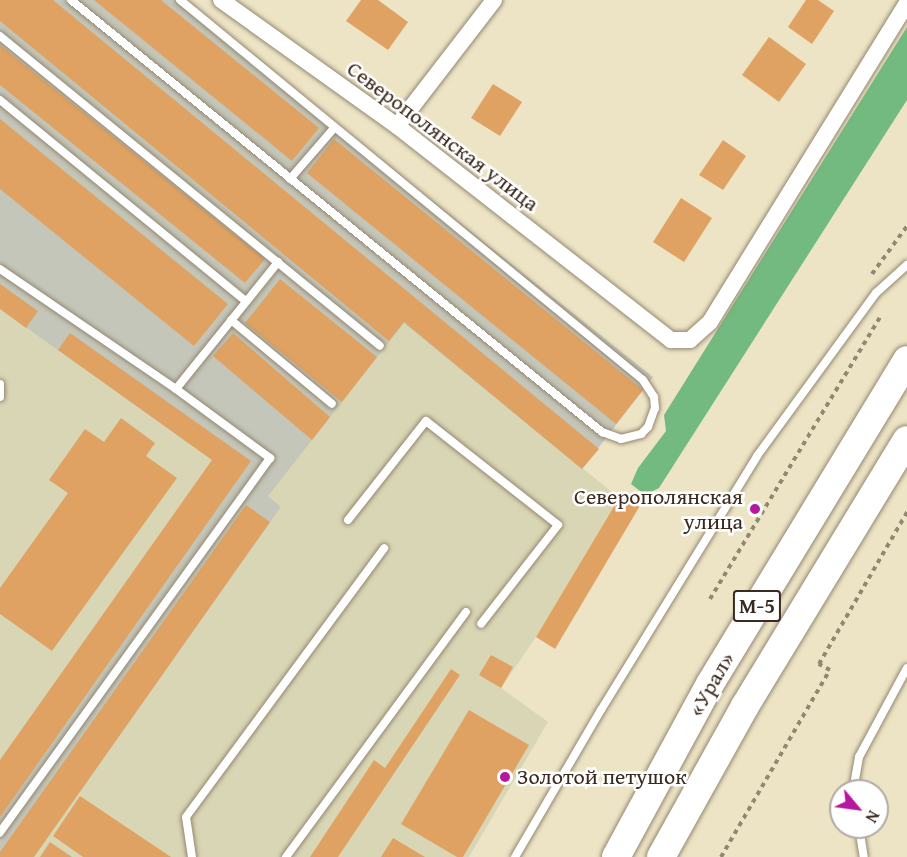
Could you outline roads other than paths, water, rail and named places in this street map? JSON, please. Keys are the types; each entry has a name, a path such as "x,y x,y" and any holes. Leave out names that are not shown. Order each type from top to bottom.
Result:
{"highway":[{"name":"«Урал»","path":"616,857 710,684 907,360"},
{"name":"«Урал»","path":"661,857 745,706 907,440"}],"street":[{"name":"Северополянская улица","path":"221,0 397,126 671,340 690,340 710,322 907,3"},
{"path":"397,126 494,0"}],"lane":[{"path":"71,0 602,432 621,439 641,434 648,427 656,408 654,397 643,380 180,0"},
{"path":"0,36 380,346"},
{"path":"0,100 246,301"},
{"path":"290,179 334,128"},
{"path":"176,389 278,262"},
{"path":"515,857 601,710 757,456 876,293 907,266"},
{"path":"0,269 176,389 270,458 0,833"},
{"path":"231,320 332,404"},
{"path":"0,384 0,397"},
{"path":"348,520 426,421 558,525 481,624"},
{"path":"192,857 186,817 384,548"},
{"path":"286,857 466,612"},
{"path":"855,779 860,757 907,668"},
{"path":"861,839 864,857"}],"place":[{"name":"Северополянская улица","path":"755,509"},
{"name":"Золотой петушок","path":"505,777"}]}
